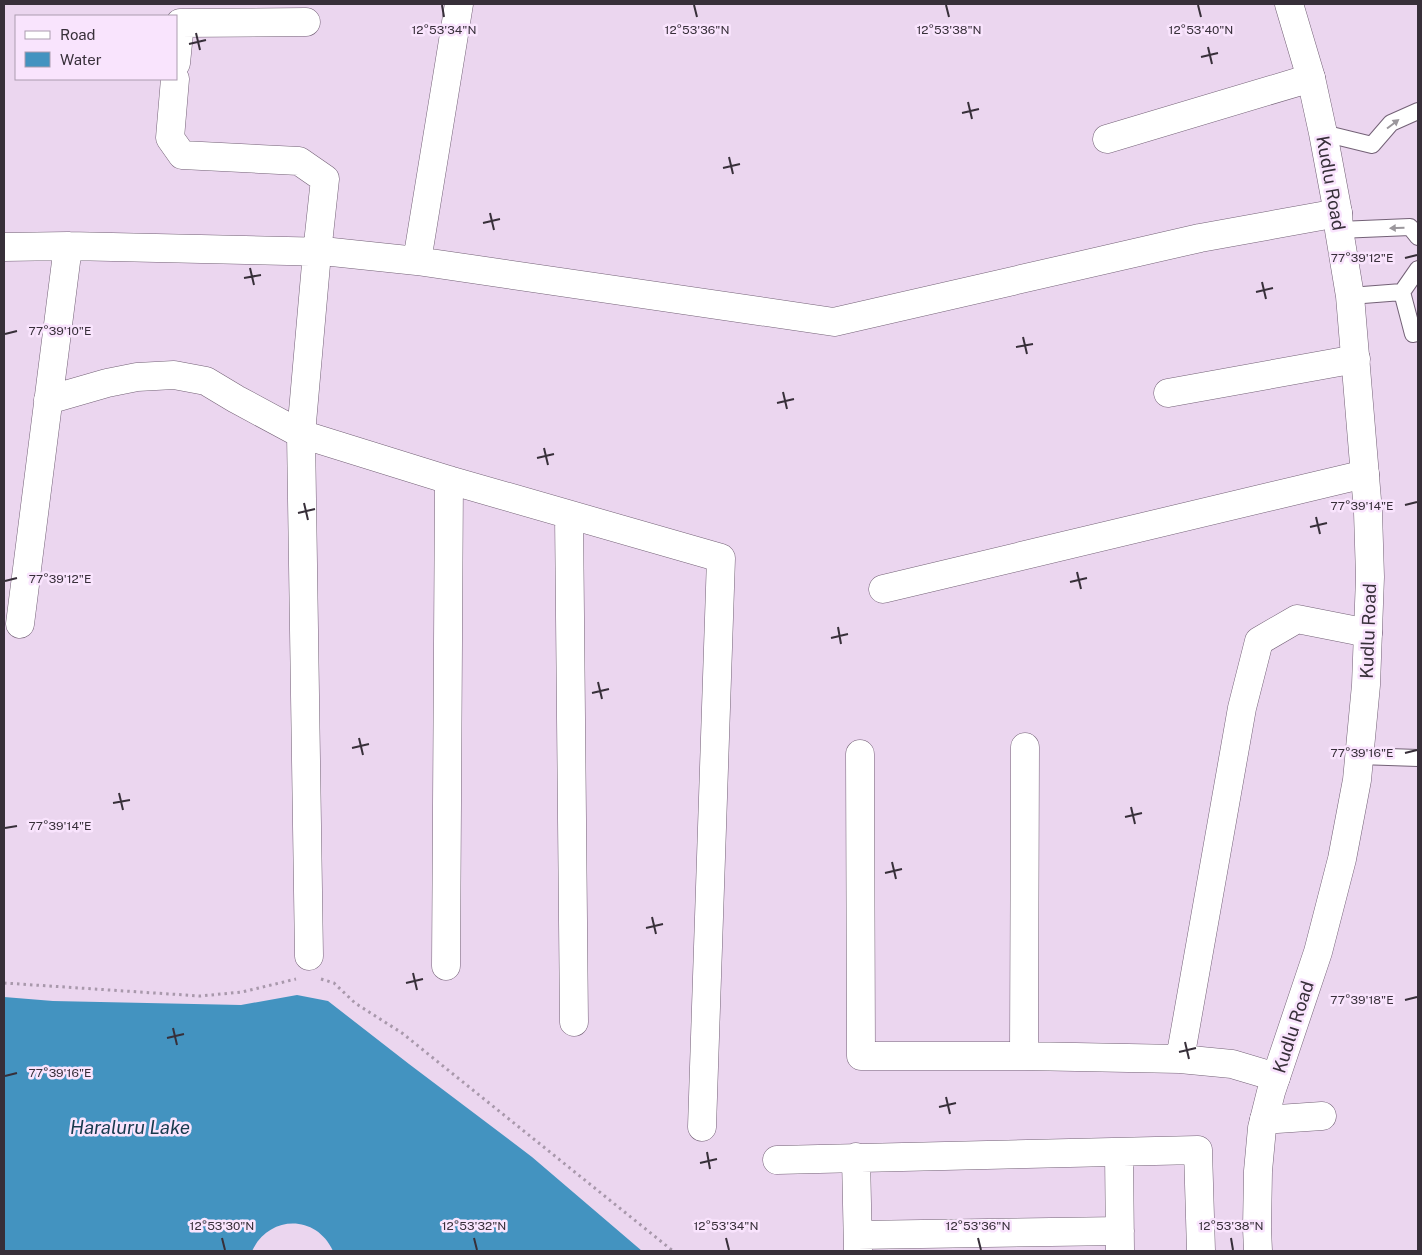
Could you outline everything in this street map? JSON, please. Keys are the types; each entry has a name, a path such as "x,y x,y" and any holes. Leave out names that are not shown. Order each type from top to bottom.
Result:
{"street":[{"path":"417,261 459,4"},
{"name":"Kudlu Road","path":"1258,1251 1258,1171 1262,1128 1276,1077 1318,952 1342,859 1356,780 1366,685 1370,577 1368,512 1350,296 1323,133 1311,78 1289,4"},
{"path":"178,38 180,13 306,22"},
{"path":"1107,139 1311,78"},
{"path":"175,80 170,138 182,155 298,161 324,179 301,434 309,971"},
{"path":"4,246 332,252 417,261 834,322 1200,238 1339,222"},
{"path":"20,624 68,246"},
{"path":"1168,392 1356,359"},
{"path":"48,400 107,383 137,377 174,375 206,381 301,434 449,480 721,558 702,1127"},
{"path":"884,589 1365,474"},
{"path":"446,966 449,480"},
{"path":"569,515 574,1022"},
{"path":"1180,1059 1242,708 1259,641 1297,619 1368,634"},
{"path":"1024,1056 1025,746"},
{"path":"860,754 861,1056 1024,1056 1180,1059 1232,1064 1276,1077"},
{"path":"1264,1120 1322,1116"},
{"path":"777,1160 1198,1150 1201,1251"},
{"path":"856,1157 858,1243 1120,1241 1119,1152"}],"lane":[{"path":"1323,133 1372,144 1391,123 1418,111"},
{"path":"1339,222 1372,229 1410,228 1418,237"},
{"path":"1402,292 1418,269"},
{"path":"1350,296 1402,292"},
{"path":"1402,292 1414,334 1418,333"},
{"path":"1359,756 1418,758"}],"path":[{"path":"4,982 200,996 242,992 309,971 334,983 354,1003 402,1033 673,1251"}],"water":[{"name":"Haraluru Lake","path":"297,995 328,1001 532,1157 642,1251 333,1251 316,1230 304,1225 292,1224 281,1225 269,1231 260,1239 252,1251 4,1251 4,997 53,1001 241,1005"}]}
